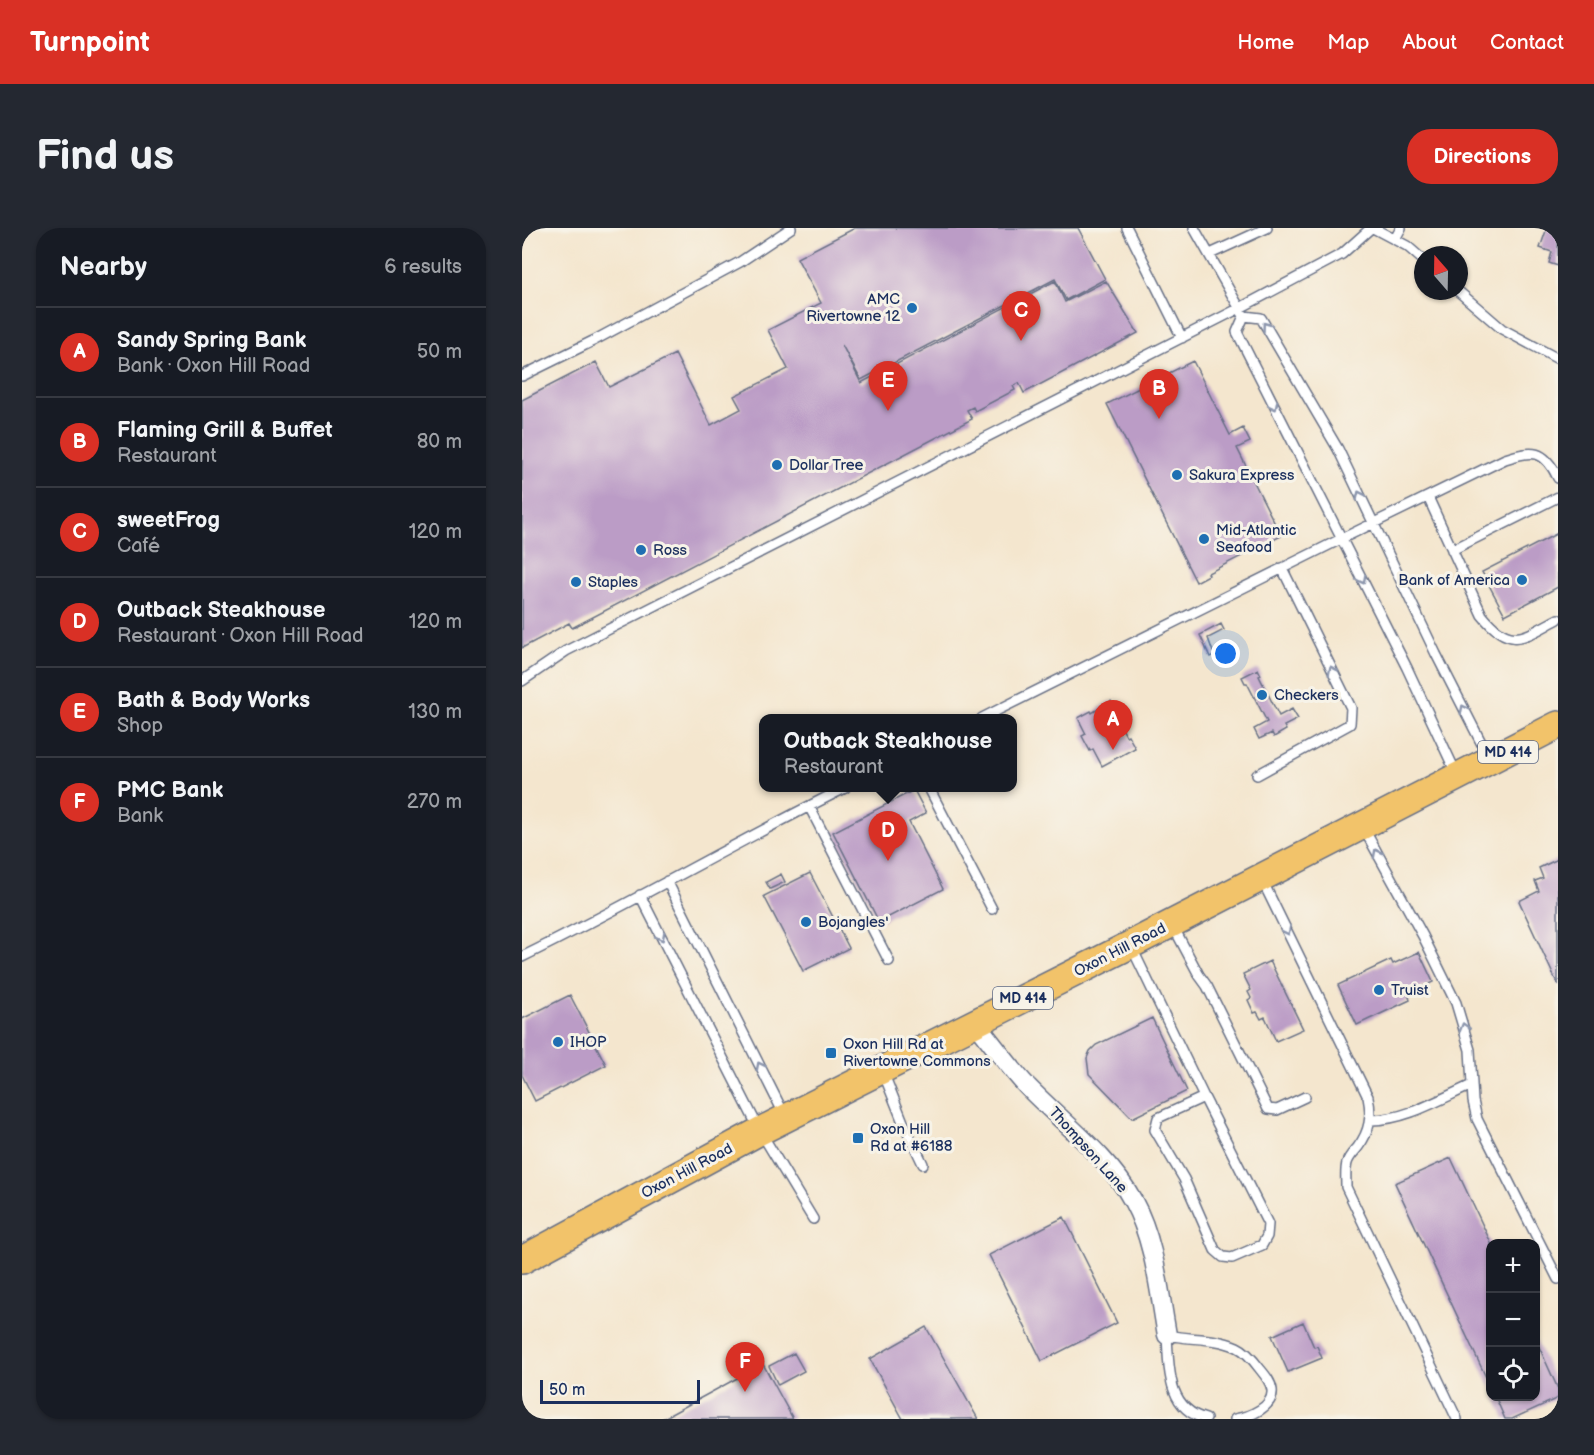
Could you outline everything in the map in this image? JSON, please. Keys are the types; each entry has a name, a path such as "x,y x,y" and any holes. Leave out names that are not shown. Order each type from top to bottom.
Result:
{"main road":[{"name":"Oxon Hill Road","path":"522,1260 760,1131 1363,827 1558,725"}],"street":[{"name":"Thompson Lane","path":"975,1022 1024,1082 1095,1153 1128,1191 1146,1232 1167,1335"}],"lane":[{"path":"522,376 723,271 791,228"},
{"path":"1127,228 1182,338"},
{"path":"1194,228 1242,312 1237,332 1407,668 1458,778"},
{"path":"1210,254 1267,228"},
{"path":"522,681 566,651 1182,338 1242,312 1342,254 1372,228 1395,239 1414,252"},
{"path":"1395,239 1401,228"},
{"path":"1468,300 1502,329 1558,358"},
{"path":"1242,312 1262,318 1338,449 1490,761"},
{"path":"990,714 1341,538 1505,459 1527,452 1540,454 1553,468 1558,478"},
{"path":"1428,497 1482,615 1492,628 1508,638 1522,638 1558,619"},
{"path":"1452,550 1558,497"},
{"path":"1257,775 1350,724 1351,708 1282,568"},
{"path":"522,957 578,930 837,792"},
{"path":"931,792 992,909"},
{"path":"808,806 889,960"},
{"path":"1363,827 1423,936 1456,1003 1468,1042 1477,1119 1558,1280"},
{"path":"1261,878 1368,1097 1371,1120 1367,1131 1346,1164 1346,1187 1457,1419"},
{"path":"667,881 786,1118"},
{"path":"640,895 760,1131 813,1219"},
{"path":"1172,924 1207,986 1268,1109 1278,1110 1305,1097"},
{"path":"1131,945 1268,1224 1267,1236 1262,1245 1232,1258 1223,1257 1215,1250 1185,1179 1155,1130 1158,1118 1204,1097"},
{"path":"882,1070 923,1164"},
{"path":"1371,1120 1399,1117 1472,1085"},
{"path":"1206,1419 1194,1416 1178,1400 1172,1383 1167,1335 1221,1341 1238,1347 1258,1366 1269,1382 1272,1392 1269,1401 1259,1411 1235,1419"}],"building":[{"path":"855,228 1078,228 1105,279 1066,300 1055,279 861,380 842,345 861,383 1055,281 1065,302 1106,281 1138,333 1024,393 1019,383 1013,386 1015,390 975,411 973,407 967,410 972,419 572,628 569,623 522,648 522,400 596,362 609,387 675,354 711,425 741,409 734,396 788,369 768,330 821,303 797,258"},
{"path":"1547,228 1558,228 1558,266 1549,263 1552,252 1540,248"},
{"path":"1193,361 1230,435 1243,428 1250,442 1237,448 1281,536 1208,573 1209,575 1196,582 1107,404"},
{"name":"Bank of America","path":"1558,533 1558,587 1505,615 1482,572"},
{"path":"1221,624 1224,630 1208,638 1214,655 1210,657 1200,635"},
{"path":"1258,669 1261,675 1259,676 1279,716 1292,709 1298,719 1284,726 1286,730 1274,737 1272,733 1259,739 1254,729 1267,722 1242,677"},
{"path":"1111,701 1126,736 1128,735 1135,748 1102,766 1093,749 1090,751 1082,736 1086,734 1078,718 1091,711 1092,713"},
{"path":"910,792 915,792 926,813 909,822 943,889 879,922 833,832"},
{"path":"1558,859 1558,985 1519,901 1539,891 1535,881 1543,878 1539,868"},
{"name":"Bojangles'","path":"810,873 849,948 803,971 764,896"},
{"path":"781,874 785,882 770,889 766,882"},
{"name":"Truist","path":"1419,952 1433,982 1408,994 1410,1000 1357,1025 1338,985 1391,960 1393,964"},
{"path":"1270,961 1303,1029 1276,1041 1265,1017 1261,1019 1257,1012 1254,1013 1248,1000 1251,998 1248,992 1251,990 1243,974"},
{"name":"IHOP","path":"570,995 606,1065 535,1101 522,1075 522,1019"},
{"path":"1152,1018 1187,1091 1132,1118 1089,1074 1087,1058 1096,1045"},
{"path":"1451,1158 1489,1239 1486,1239 1486,1377 1395,1183"},
{"path":"1064,1217 1117,1323 1042,1361 989,1255"},
{"path":"1303,1322 1314,1347 1317,1346 1322,1358 1288,1372 1272,1336"},
{"path":"926,1327 978,1419 903,1419 870,1359"},
{"path":"1540,1349 1558,1389 1558,1398 1512,1419 1505,1419 1497,1401 1540,1401"},
{"path":"794,1353 804,1371 778,1385 769,1366"},
{"path":"763,1364 793,1419 662,1419"}],"place":[{"name":"AMC Rivertowne 12","path":"912,308"},
{"name":"sweetFrog","path":"1021,341"},
{"name":"Bath & Body Works","path":"888,411"},
{"name":"Flaming Grill & Buffet","path":"1159,419"},
{"name":"Dollar Tree","path":"777,465"},
{"name":"Sakura Express","path":"1177,475"},
{"name":"Mid-Atlantic Seafood","path":"1204,539"},
{"name":"Ross","path":"641,550"},
{"name":"Bank of America","path":"1522,580"},
{"name":"Staples","path":"576,582"},
{"name":"Checkers","path":"1262,695"},
{"name":"Sandy Spring Bank","path":"1113,750"},
{"name":"Outback Steakhouse","path":"888,861"},
{"name":"Bojangles'","path":"806,922"},
{"name":"Truist","path":"1379,990"},
{"name":"IHOP","path":"558,1042"},
{"name":"Oxon Hill Rd at Rivertowne Commons","path":"831,1053"},
{"name":"Oxon Hill Rd at #6188","path":"858,1138"},
{"name":"PMC Bank","path":"745,1392"}]}
